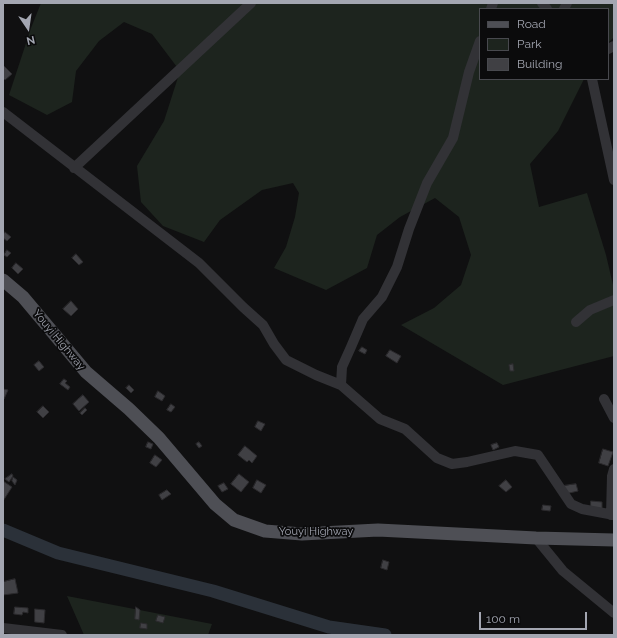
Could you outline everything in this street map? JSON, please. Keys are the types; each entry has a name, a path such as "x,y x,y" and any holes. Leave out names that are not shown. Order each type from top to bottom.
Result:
{"main road":[{"name":"Youyi Highway","path":"3,280 23,297 86,372 130,409 159,438 215,504 234,520 265,531 294,533 378,530 536,538 614,540"}],"street":[{"path":"74,168 248,4"},
{"path":"342,385 342,367 363,319 382,296 397,267 409,228 427,183 453,138 476,66 479,47"},
{"path":"592,80 614,180"},
{"path":"3,112 199,263 243,307 264,325 274,344 286,360 316,375 342,385 380,419 404,429 437,458 452,464 515,451 538,456 571,504 582,509 612,515 612,476 614,470"},
{"path":"576,322 590,310 614,300"},
{"path":"604,399 614,418"},
{"path":"536,538 563,572 614,613"},
{"path":"3,628 62,635"}],"green space":[{"path":"41,3 614,3 614,37 609,42 609,8 479,8 479,80 584,80 558,131 530,164 539,207 587,193 606,255 614,289 614,356 503,385 401,325 434,308 461,285 471,255 459,217 435,198 400,217 377,235 367,268 326,290 274,268 286,247 295,217 299,193 293,183 262,190 220,220 204,242 163,226 141,202 137,166 164,121 180,71 152,34 124,22 99,41 76,71 72,102 47,115 9,95 31,28"},
{"path":"67,596 212,624 208,635 84,635"}],"building":[{"path":"3,65 12,74 5,80 3,78"},
{"path":"5,232 11,237 7,241 3,238"},
{"path":"7,250 11,253 7,257 4,255"},
{"path":"76,254 83,262 79,265 72,258"},
{"path":"16,263 23,269 18,274 12,268"},
{"path":"71,301 78,309 71,316 63,309"},
{"path":"362,347 367,350 365,354 359,351"},
{"path":"390,350 401,356 397,363 386,356"},
{"path":"39,361 44,367 39,371 34,365"},
{"path":"513,364 514,371 510,371 509,365"},
{"path":"64,379 67,381 65,383 70,387 68,390 60,384"},
{"path":"129,385 134,390 131,393 126,388"},
{"path":"3,389 8,390 4,399 3,399"},
{"path":"158,391 165,396 162,401 155,397"},
{"path":"83,395 89,402 79,411 73,404"},
{"path":"171,404 175,407 171,412 167,410"},
{"path":"43,406 49,412 43,418 37,412"},
{"path":"85,408 87,410 82,415 80,413"},
{"path":"258,421 265,424 261,431 255,427"},
{"path":"148,442 153,444 151,449 146,447"},
{"path":"199,442 202,446 199,448 196,444"},
{"path":"497,443 499,447 493,450 491,445"},
{"path":"245,446 257,456 252,463 249,460 247,462 238,455"},
{"path":"603,449 613,452 608,466 599,463"},
{"path":"155,455 162,460 156,467 150,463"},
{"path":"12,474 13,476 9,482 5,479"},
{"path":"239,474 249,482 241,492 231,484"},
{"path":"13,477 17,480 15,485 12,481"},
{"path":"257,480 266,485 261,493 253,488"},
{"path":"506,480 512,487 506,492 499,486"},
{"path":"3,481 12,487 3,501"},
{"path":"224,483 228,489 222,492 218,486"},
{"path":"576,484 578,491 565,494 563,486"},
{"path":"167,490 171,494 162,500 159,495"},
{"path":"591,501 602,502 602,511 591,510"},
{"path":"543,505 551,506 550,511 542,510"},
{"path":"383,560 389,562 387,570 381,568"},
{"path":"15,579 18,593 3,595 3,582"},
{"path":"15,607 28,608 28,613 23,612 22,615 14,614"},
{"path":"136,607 140,610 139,620 135,619"},
{"path":"35,609 45,610 44,623 35,622"},
{"path":"158,615 165,617 163,623 156,621"},
{"path":"141,623 147,624 147,629 140,628"}],"waterway":[{"path":"3,530 58,553 213,591 329,627 385,635"}]}
